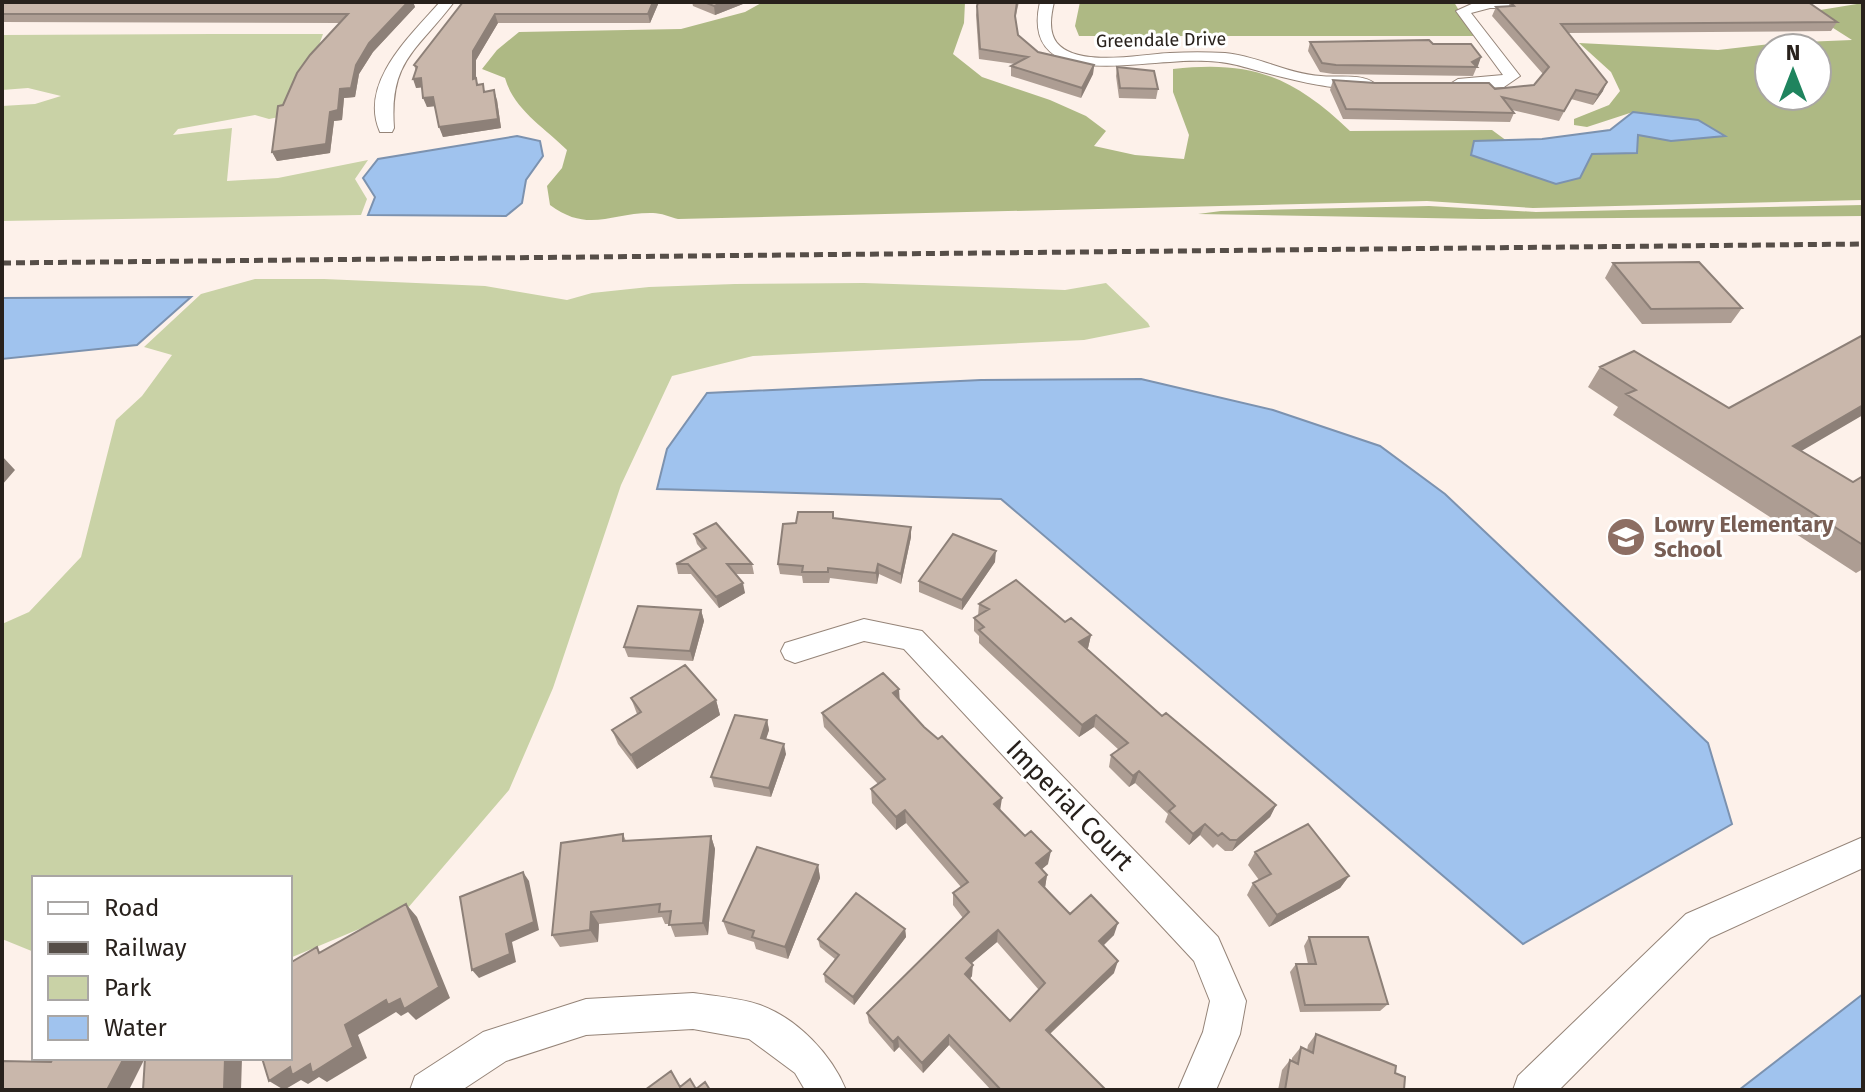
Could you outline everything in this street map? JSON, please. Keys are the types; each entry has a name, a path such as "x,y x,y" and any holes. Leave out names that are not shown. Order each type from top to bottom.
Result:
{"street":[{"path":"386,128 385,104 389,79 395,66 447,2"},
{"name":"Greendale Drive","path":"1047,2 1043,20 1048,42 1065,55 1078,59 1115,63 1171,57 1228,58 1317,81 1378,84"},
{"path":"1439,84 1493,84 1504,82 1512,76 1465,15 1463,11 1466,8 1477,4 1561,4"},
{"name":"Imperial Court","path":"795,651 864,630 912,639 1206,949 1228,1001 1221,1034 1197,1090"},
{"path":"1532,1090 1698,926 1863,852"},
{"path":"429,1090 496,1045 586,1017 693,1011 757,1022 808,1060 827,1090"}],"green space":[{"path":"763,2 965,2 964,23 953,54 982,77 1086,116 1106,131 1094,146 1135,155 1184,159 1189,135 1173,92 1173,69 1226,67 1249,70 1290,85 1310,97 1350,131 1492,130 1507,141 1475,141 1580,178 1591,154 1637,153 1638,135 1671,141 1698,120 1633,112 1587,127 1574,125 1574,119 1609,105 1620,91 1611,72 1579,43 1718,50 1753,46 1753,112 1833,112 1833,41 1852,40 1808,12 1863,3 1863,200 1533,208 1427,201 678,219 653,213 601,220 577,218 550,205 547,186 562,168 567,150 515,100 505,78 482,69 497,50 519,32 681,29 745,12"},
{"path":"1080,2 1454,2 1474,36 1079,36 1075,26"},
{"path":"323,34 294,114 269,119 255,115 178,129 173,135 232,128 227,181 278,178 368,160 355,179 367,199 361,215 2,221 2,106 35,104 61,96 28,88 2,90 2,35"},
{"path":"1863,205 1863,216 1482,219 1198,214 1429,206 1536,212"},
{"path":"255,279 485,286 567,300 592,293 649,287 735,284 864,283 1065,290 1106,283 1150,327 1084,340 753,356 672,376 621,485 553,688 509,790 407,909 292,957 292,876 32,876 32,951 2,939 2,624 29,612 81,557 116,420 142,396 172,355 144,347 201,294"}],"water":[{"path":"1633,112 1698,120 1725,136 1671,141 1638,135 1637,153 1592,154 1580,178 1556,184 1471,155 1474,141 1542,139 1610,130"},
{"path":"517,136 540,141 543,156 526,180 522,203 506,216 368,215 375,197 363,178 378,159"},
{"path":"191,297 137,345 2,359 2,298"},
{"path":"1141,379 1273,410 1380,446 1445,494 1708,743 1732,824 1523,944 1001,499 657,489 667,449 707,393 981,380"},
{"path":"1863,994 1863,1090 1739,1090"}],"building":[{"path":"2,2 408,2 369,43 356,65 351,88 340,89 338,110 330,112 326,144 272,152 278,106 283,105 297,73 310,55 348,14 2,14"},
{"path":"463,2 653,2 648,14 495,14 473,51 473,79 476,78 477,85 483,84 484,92 494,90 498,119 439,127 433,97 423,98 421,78 413,79 417,67 414,65"},
{"path":"704,2 725,2 714,6"},
{"path":"978,2 1017,2 1015,16 1018,35 1038,52 1094,65 1082,88 1011,66 1028,57 980,49"},
{"path":"1510,2 1808,2 1837,22 1561,24 1607,82 1598,95 1576,90 1564,111 1502,97 1514,113 1346,109 1333,80 1489,83 1495,89 1534,85 1549,67 1496,7 1514,6"},
{"path":"1429,40 1433,44 1471,44 1481,57 1472,62 1477,67 1322,63 1310,42"},
{"path":"1117,67 1154,71 1158,89 1120,88"},
{"path":"1699,262 1742,308 1651,309 1613,263"},
{"path":"1863,335 1863,405 1793,446 1853,482 1863,476 1863,545 1626,394 1636,390 1600,367 1634,351 1729,408"},
{"path":"798,512 833,512 833,518 911,527 901,574 878,564 876,573 828,568 828,572 802,572 803,566 778,564 783,524 796,523"},
{"path":"716,523 752,564 727,564 743,583 716,597 688,564 676,564 706,548 694,534"},
{"path":"953,534 996,551 962,600 919,581"},
{"path":"1016,580 1065,622 1071,618 1091,635 1079,642 1162,716 1166,713 1276,805 1237,840 1230,840 1222,833 1218,836 1205,824 1193,834 1169,811 1175,806 1139,771 1133,776 1111,755 1128,743 1096,715 1082,725 979,630 984,627 974,618 989,609 979,604"},
{"path":"638,606 701,610 690,651 624,647"},
{"path":"685,665 716,700 631,755 612,730 641,712 631,698"},
{"path":"883,673 899,689 893,693 924,727 938,739 942,736 1002,798 994,804 1025,836 1031,831 1051,851 1036,863 1047,875 1039,882 1070,914 1091,895 1118,923 1099,941 1118,961 1046,1030 1106,1090 1001,1090 949,1035 922,1063 898,1037 893,1042 867,1013 969,912 953,893 968,882 905,810 896,817 871,789 885,779 822,713","holes":["998,930 1045,983 1010,1021 965,974 973,965 966,958"]},
{"path":"735,715 767,720 761,738 784,744 769,788 711,777"},
{"path":"1308,824 1349,876 1277,915 1253,883 1271,874 1255,852"},
{"path":"623,834 623,841 711,836 703,923 669,925 671,911 659,912 660,904 591,912 590,930 552,935 561,843"},
{"path":"757,847 818,865 785,947 752,937 754,931 723,921"},
{"path":"523,872 534,922 506,934 510,954 472,970 460,897"},
{"path":"856,893 905,929 853,997 824,974 839,955 818,939"},
{"path":"406,904 439,987 404,1009 400,999 388,1005 386,1000 345,1025 353,1047 312,1073 310,1064 292,1075 290,1067 269,1081 263,1060 292,1060 292,962 317,947 319,953"},
{"path":"1309,937 1368,937 1388,1004 1305,1005 1296,964 1316,964"},
{"path":"1316,1034 1396,1066 1395,1073 1405,1077 1404,1090 1285,1090 1290,1060 1298,1064 1301,1047 1313,1053"},
{"path":"123,1060 107,1090 2,1090 2,1061"},
{"path":"145,1060 225,1060 224,1089 143,1090"},
{"path":"671,1071 680,1087 690,1079 696,1089 705,1082 710,1090 645,1090"}],"railway":[{"path":"2,263 1863,244"}],"place":[{"name":"Lowry Elementary School","path":"1626,537"}]}
